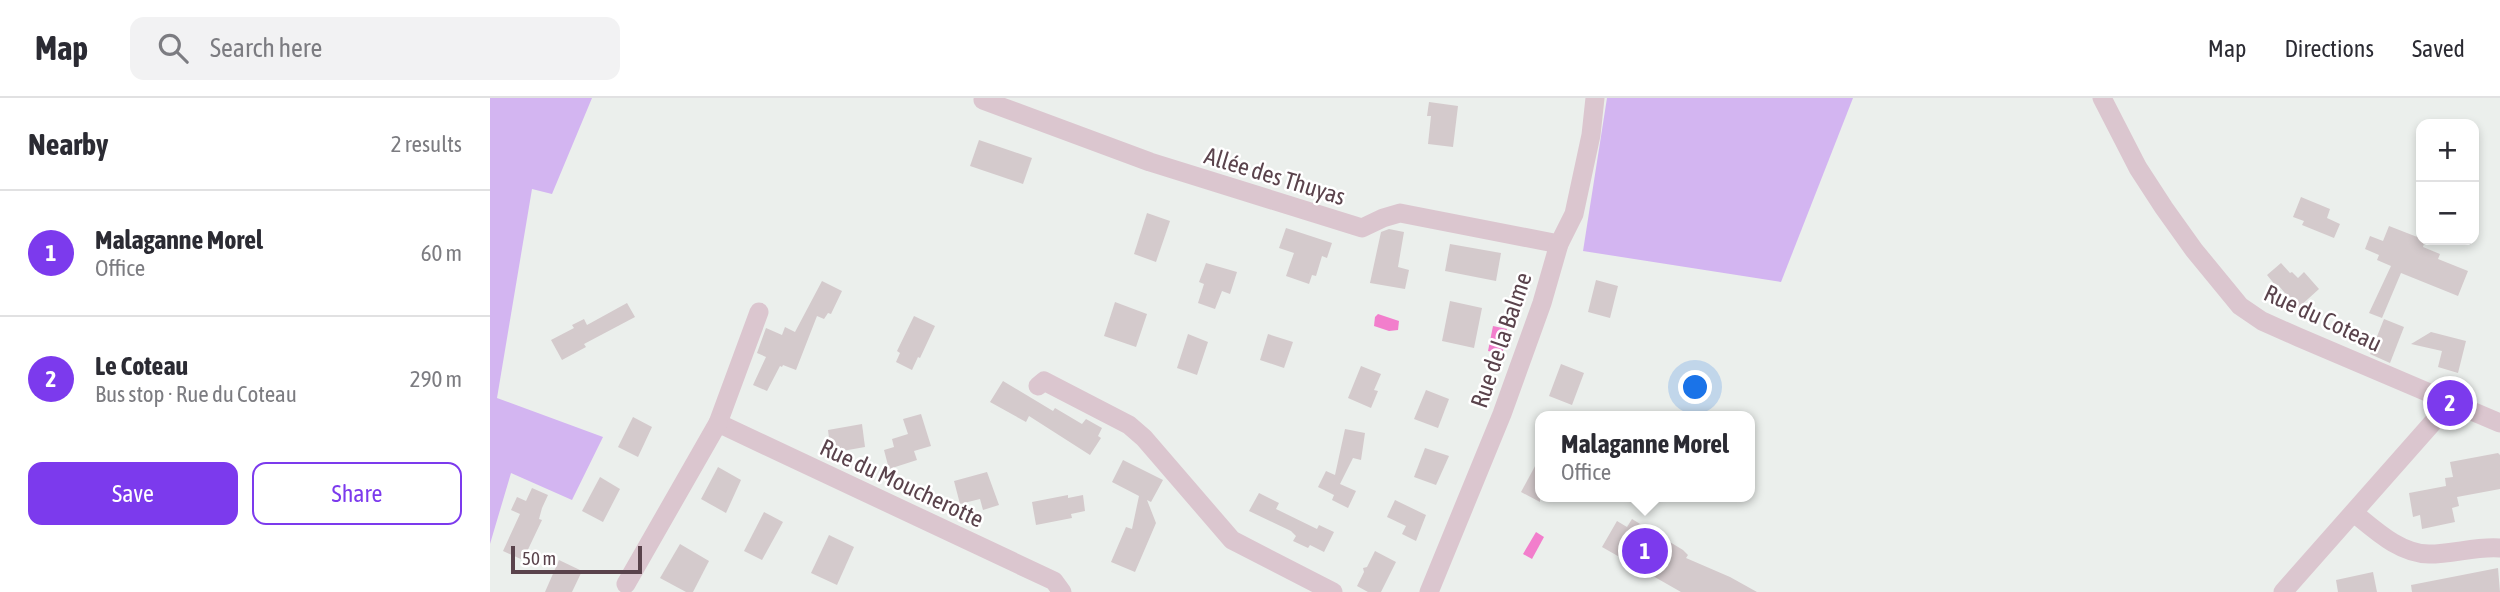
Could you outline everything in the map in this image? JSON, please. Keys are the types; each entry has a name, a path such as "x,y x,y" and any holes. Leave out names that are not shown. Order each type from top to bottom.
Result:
{"street":[{"name":"Rue de la Balme","path":"1429,592 1502,414 1542,303 1559,244 1574,214 1591,135 1595,98"},
{"name":"Rue du Coteau","path":"2102,98 2151,188 2194,250 2240,306 2262,321 2500,423"},
{"name":"Allée des Thuyas","path":"983,100 1150,162 1362,228 1400,213 1559,244"},
{"path":"626,584 718,423 759,312"},
{"path":"1038,386 1044,381 1129,425 1144,438 1232,540 1333,592"},
{"path":"2283,592 2450,402"},
{"name":"Rue du Moucherotte","path":"718,423 1054,581 1062,592"},
{"path":"2354,513 2391,541 2408,550 2427,554 2482,547 2500,548"}],"shaded area":[{"path":"490,98 592,98 552,194 532,189 497,398 603,437 572,500 511,473 490,544"},
{"path":"1607,98 1853,98 1781,282 1583,251"},
{"path":"1378,314 1399,321 1398,330 1389,331 1374,326"},
{"path":"1493,326 1507,329 1503,351 1499,353 1488,351"},
{"path":"1536,532 1544,537 1532,559 1523,554"}],"building":[{"path":"1429,102 1458,106 1453,147 1428,144 1431,116 1427,116"},
{"path":"979,140 1032,158 1023,184 970,166"},
{"path":"2301,197 2330,209 2327,218 2340,224 2334,238 2302,225 2304,221 2293,217"},
{"path":"1147,213 1170,221 1156,262 1134,254"},
{"path":"2389,226 2416,236 2416,245 2424,245 2440,254 2438,259 2468,271 2458,296 2401,273 2382,318 2369,313 2391,266 2377,260 2379,255 2365,249 2370,236 2383,241"},
{"path":"1286,228 1332,243 1327,258 1322,256 1316,276 1312,275 1309,284 1286,276 1294,253 1279,248"},
{"path":"1389,229 1404,232 1398,267 1409,270 1405,289 1370,283 1381,232"},
{"path":"1450,244 1501,253 1496,281 1445,271"},
{"path":"1206,263 1237,272 1230,294 1222,291 1215,309 1198,303 1204,284 1199,282"},
{"path":"2281,263 2298,278 2304,272 2319,289 2298,308 2267,275"},
{"path":"1596,280 1618,286 1610,318 1588,312"},
{"path":"822,281 842,291 831,314 828,313 824,319 817,316 796,370 780,366 767,391 753,385 766,357 757,353 766,328 782,335 785,327 795,332"},
{"path":"1450,301 1482,308 1474,348 1442,341"},
{"path":"1115,302 1147,314 1136,347 1104,336"},
{"path":"627,303 635,317 584,344 586,347 562,360 551,340 574,328 572,325 584,319 587,325"},
{"path":"914,316 935,326 912,370 896,362 900,353 897,351"},
{"path":"2384,319 2404,327 2390,363 2370,354"},
{"path":"2431,332 2466,341 2458,373 2438,367 2442,351 2411,344"},
{"path":"1188,334 1208,342 1197,375 1177,368"},
{"path":"1268,334 1293,342 1284,368 1260,360"},
{"path":"1561,364 1584,373 1572,405 1549,396"},
{"path":"1361,366 1381,374 1374,390 1378,391 1371,408 1348,398"},
{"path":"1003,381 1053,411 1055,408 1082,424 1086,419 1102,428 1098,436 1101,438 1090,455 1029,416 1026,422 990,402"},
{"path":"1426,390 1449,399 1438,428 1414,419"},
{"path":"921,414 931,446 914,451 917,460 889,469 884,450 894,447 892,439 908,434 903,419"},
{"path":"633,417 652,427 638,457 618,447"},
{"path":"862,424 865,447 831,453 828,430"},
{"path":"1345,429 1365,433 1361,460 1353,458 1340,484 1356,491 1348,508 1332,500 1334,495 1318,487 1326,471 1335,475"},
{"path":"1425,448 1449,456 1436,485 1414,477"},
{"path":"2498,453 2500,489 2457,497 2459,506 2452,508 2455,522 2422,529 2420,515 2413,517 2409,493 2446,486 2445,478 2453,477 2450,462"},
{"path":"1123,460 1163,480 1151,502 1147,500 1156,523 1135,572 1111,562 1126,527 1132,529 1139,496 1112,482"},
{"path":"1535,466 1535,499 1521,492"},
{"path":"718,467 741,480 726,513 701,499"},
{"path":"987,472 999,505 983,510 980,499 960,504 954,481"},
{"path":"600,477 620,489 603,522 582,511"},
{"path":"532,488 548,495 539,519 542,520 523,560 503,551 520,514 511,510 517,497 526,501"},
{"path":"1259,493 1279,503 1276,509 1317,529 1319,525 1334,532 1324,552 1293,541 1296,536 1291,531 1249,511"},
{"path":"1068,495 1068,498 1083,495 1085,511 1071,514 1072,518 1036,525 1032,502"},
{"path":"1395,500 1426,515 1416,541 1402,534 1406,526 1387,517"},
{"path":"764,512 783,522 762,560 744,551"},
{"path":"1632,519 1683,550 1688,555 1686,558 1757,592 1681,592 1602,547 1617,521 1627,527"},
{"path":"829,535 854,547 837,585 811,573"},
{"path":"680,544 709,561 693,592 686,592 660,578"},
{"path":"1375,551 1396,562 1381,592 1368,592 1357,586 1364,572 1363,568 1367,567"},
{"path":"559,560 582,571 572,592 545,592"},
{"path":"2498,568 2500,592 2412,592 2411,585"},
{"path":"2373,572 2377,592 2338,592 2336,580"}],"place":[{"name":"Le Coteau","path":"2450,403"},
{"name":"Malaganne Morel","path":"1645,551"}]}
